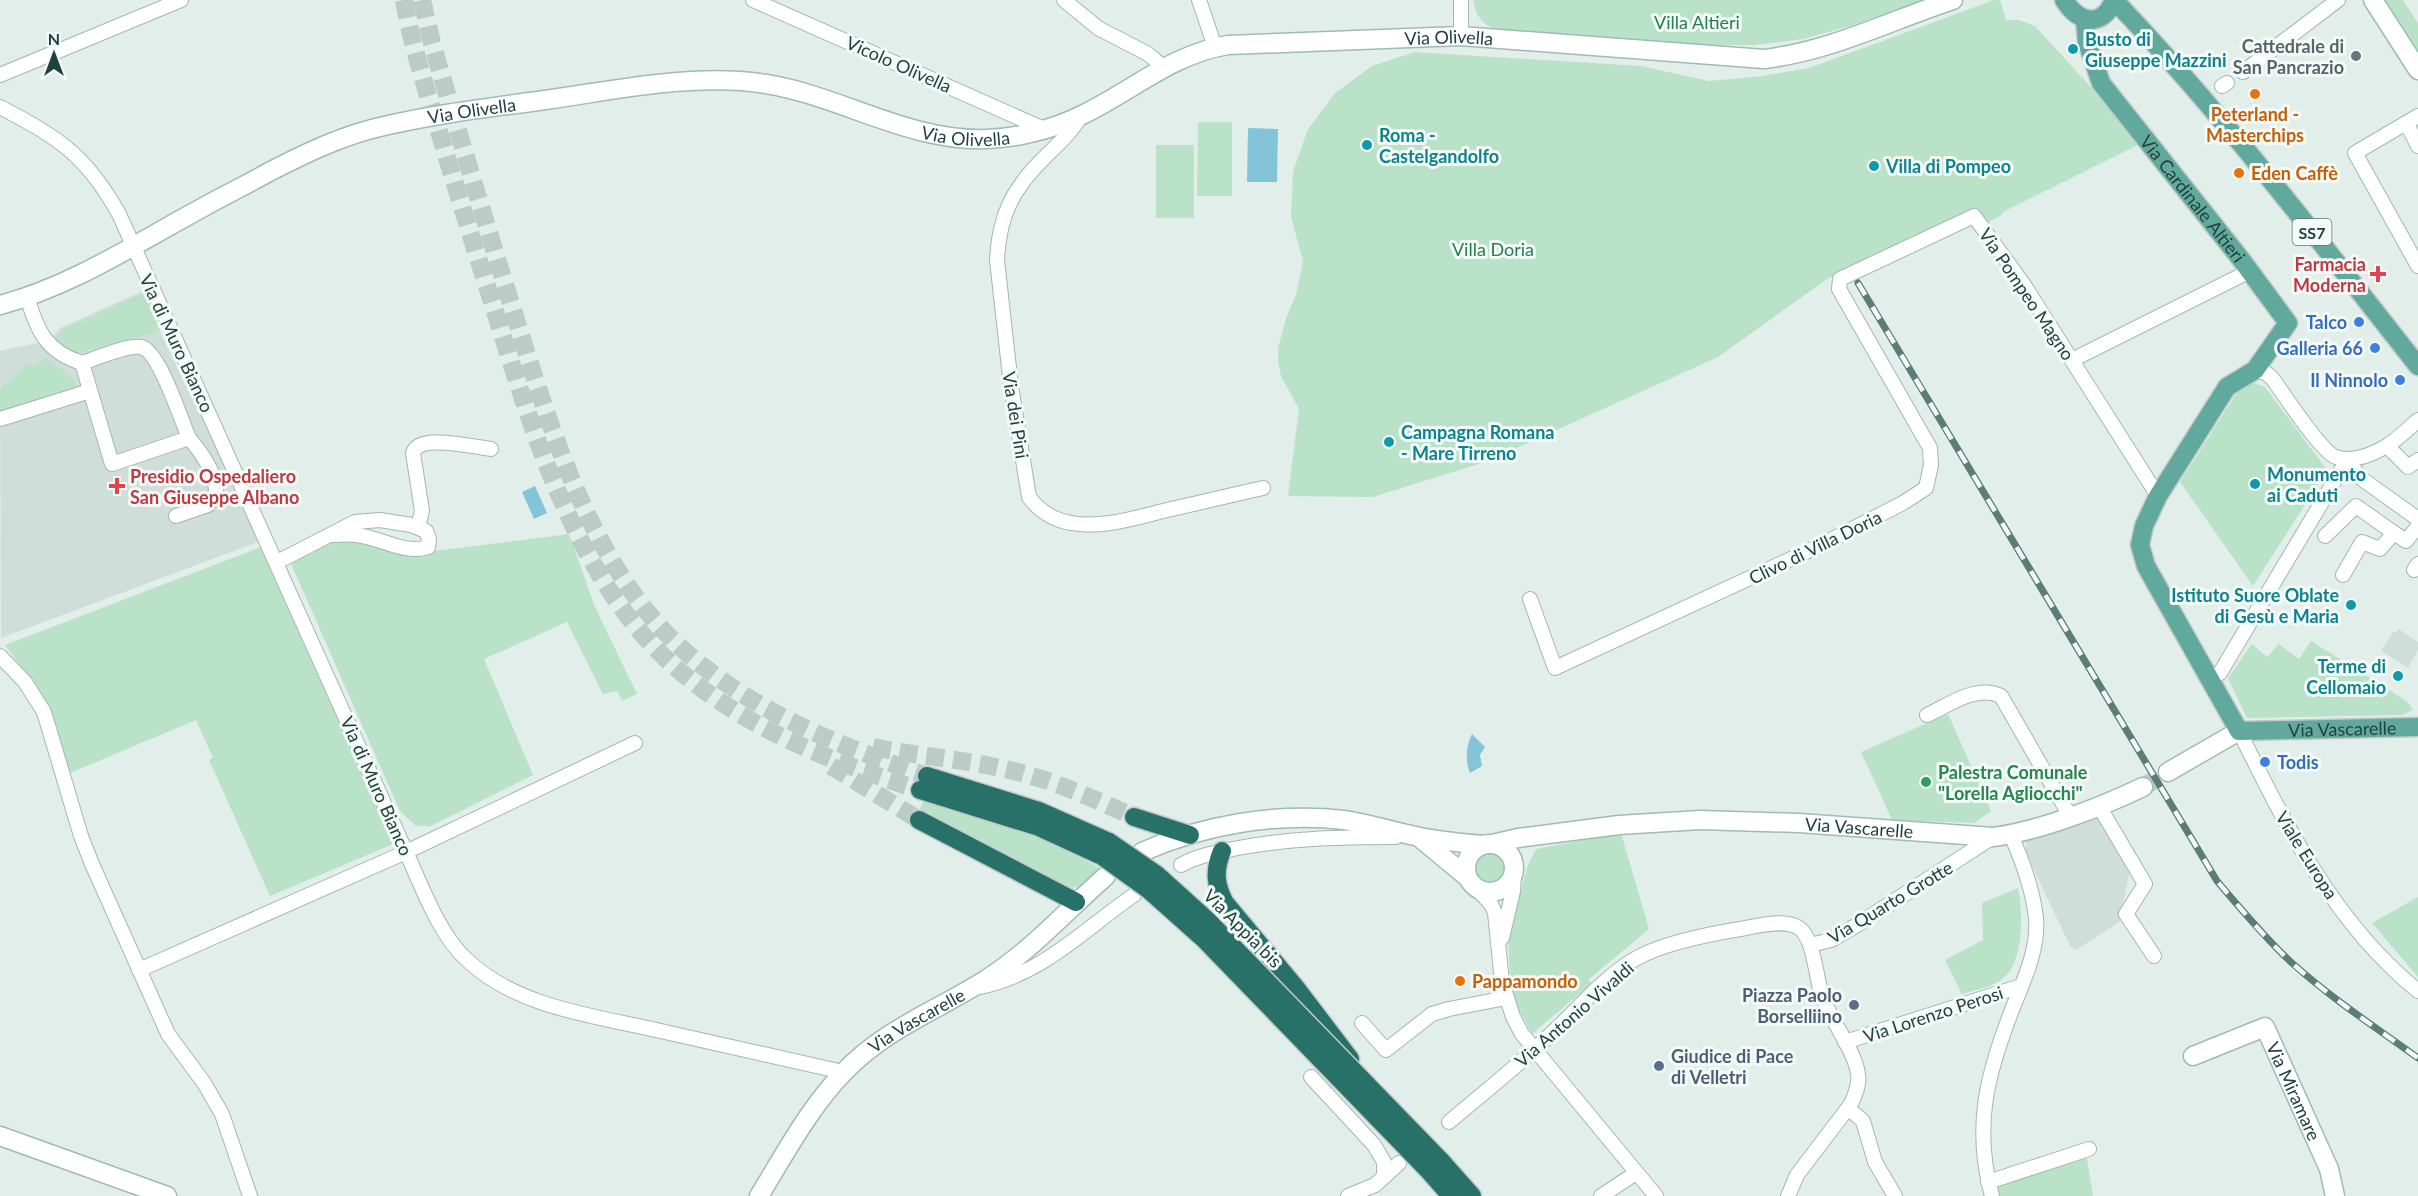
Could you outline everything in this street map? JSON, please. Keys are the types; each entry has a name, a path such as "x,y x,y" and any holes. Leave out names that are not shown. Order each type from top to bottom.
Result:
{"highway":[{"name":"Via Appia bis","path":"923,783 1039,827 1106,849 1157,875 1208,921 1370,1088 1435,1166 1451,1196"},
{"path":"1134,817 1190,835"},
{"path":"919,820 1076,902"},
{"name":"Via Appia bis","path":"1106,849 1204,939 1435,1166 1472,1196"},
{"path":"1222,851 1216,867 1218,889 1226,903 1320,1018 1370,1088"}],"main road":[{"name":"Via Olivella","path":"0,305 27,297 83,273 298,158 370,129 422,118 651,84 720,80 769,84 896,124 965,138 1001,138 1044,129 1081,116 1163,67 1215,47 1240,44 1461,36 1764,59 1796,55 1840,43 1953,0"},
{"path":"2064,0 2075,13 2085,19 2099,19 2111,8 2115,0"},
{"name":"SS7","path":"2115,0 2237,136 2418,366"},
{"path":"2373,0 2418,70"},
{"name":"Via Cardinale Altieri","path":"2085,19 2087,42 2101,83 2250,271 2288,323 2255,370"},
{"path":"2239,731 2145,566 2140,545 2144,526 2158,496 2227,387 2255,370"},
{"name":"Via Vascarelle","path":"2168,772 2239,731 2418,728"},
{"name":"Via Vascarelle","path":"1142,852 1190,835 1253,822 1309,818 1357,822 1419,837 1487,844 1642,822 1718,820 2002,836 2099,806 2143,787"},
{"name":"Via Vascarelle","path":"1514,871 1529,847 1566,833"},
{"name":"Via Vascarelle","path":"1419,837 1472,883"},
{"path":"1487,844 1505,849 1513,860 1514,871 1511,882 1499,891 1484,892 1472,883 1467,861 1470,854 1487,844"},
{"name":"Via Vascarelle","path":"759,1196 797,1133 843,1072 867,1050 895,1030 1000,970 1106,876"},
{"name":"Via Miramare","path":"2193,1056 2265,1027 2329,1168 2335,1196"},
{"path":"0,1136 167,1196"}],"street":[{"path":"0,75 181,0"},
{"name":"Vicolo Olivella","path":"753,0 1044,129"},
{"path":"1064,0 1098,28 1148,54 1163,67"},
{"path":"1199,0 1215,47"},
{"path":"1461,0 1461,36"},
{"path":"2243,72 2338,0"},
{"name":"Via di Muro Bianco","path":"0,108 56,140 88,167 110,198 135,246 145,275 277,562 406,852 441,924 458,951 479,971 517,992 560,1008 843,1072"},
{"name":"Via dei Pini","path":"1081,116 1067,138 1022,182 1009,201 998,240 997,260 1011,386 1029,497 1048,516 1072,523 1087,524 1134,518 1263,488"},
{"path":"2418,146 2412,120 2355,153 2418,266"},
{"name":"Via Pompeo Magno","path":"1840,279 1974,216 2024,285 2158,496"},
{"path":"2072,360 2250,271"},
{"name":"Clivo di Villa Doria","path":"1530,599 1556,668 1820,546 1903,504 1926,488 1931,465 1930,448 1839,290 1840,279"},
{"path":"27,297 36,326 48,342 63,355 82,363 130,348 140,347 150,351 157,362 189,438 206,460 216,493 212,502 176,516"},
{"path":"82,363 112,464 189,438"},
{"path":"2255,370 2266,372 2272,378 2333,457 2347,460 2360,458 2387,446 2418,420"},
{"path":"0,419 90,392"},
{"path":"418,527 422,511 414,448 419,444 434,442 491,449"},
{"path":"2387,446 2408,467 2418,460"},
{"path":"2325,536 2356,506 2406,541 2418,523 2362,479 2347,460"},
{"path":"2208,679 2220,673 2347,460"},
{"path":"277,562 355,522 380,520 418,527 426,531 429,539 428,547 421,549 407,548 358,535 332,535"},
{"path":"2343,575 2362,542 2380,549 2394,533"},
{"path":"0,656 25,682 45,712 84,846 168,1034 198,1075 222,1114 249,1196"},
{"path":"1927,716 1980,691 1991,691 2001,696 2070,816"},
{"name":"Viale Europa","path":"2239,731 2273,800 2317,878 2374,951 2418,991"},
{"path":"140,970 406,852 635,743"},
{"path":"2099,806 2145,884 2126,914 2154,956"},
{"path":"2002,836 2030,890 2036,918 2033,949 1997,1048 1985,1098 1981,1137 1990,1189 2089,1149"},
{"name":"Via Quarto Grotte","path":"1788,1196 1797,1175 1848,1108 1856,1090 1858,1074 1822,995 1810,945 1831,940 2002,836"},
{"path":"1180,865 1222,851 1297,838 1419,837"},
{"path":"1500,948 1512,897 1514,871"},
{"path":"1472,883 1491,904 1495,913 1501,974 1506,998 1517,1026 1533,1050 1656,1196"},
{"path":"969,989 998,983 1032,969 1073,943 1134,896"},
{"name":"Via Antonio Vivaldi","path":"1449,1122 1533,1050 1622,968 1649,952 1727,931 1775,924 1799,928 1810,945"},
{"name":"Via Lorenzo Perosi","path":"1845,1042 2021,986"},
{"path":"1362,1023 1386,1050 1432,1014 1506,998"},
{"path":"1311,1077 1374,1145 1383,1162 1384,1177"},
{"path":"1848,1108 1863,1121 1875,1162 1895,1196"},
{"path":"1348,1196 1370,1188 1399,1163"},
{"path":"1601,1196 1636,1173"}],"shaded area":[{"name":"Presidio Ospedaliero San Giuseppe Albano","path":"145,290 160,331 261,541 1,638 0,351 50,340 60,328"},
{"path":"2399,629 2418,642 2418,650 2408,668 2381,651 2393,632 2396,633"},
{"path":"2095,813 2130,870 2119,922 2076,950 2070,946 2026,853 2026,840"}],"green space":[{"name":"Villa Altieri","path":"1473,0 1922,0 1922,2 1803,39 1755,45 1698,45 1496,30 1486,25 1480,18"},
{"name":"Villa Doria","path":"1994,0 2000,0 2006,20 2019,20 2035,26 2142,143 2003,212 1984,225 1973,210 1827,279 1718,357 1488,461 1373,497 1288,496 1299,409 1281,376 1278,348 1296,295 1303,261 1291,217 1293,172 1308,129 1335,93 1372,66 1415,52 1641,66 1709,81 1762,76 1809,68"},
{"path":"2381,0 2403,0 2418,23 2418,54"},
{"path":"1198,122 1232,122 1232,196 1197,196"},
{"path":"1156,145 1194,145 1194,218 1156,218"},
{"path":"143,293 160,331 77,353 66,350 53,340 64,329"},
{"path":"46,358 73,379 76,386 0,412 0,389 28,363 34,367"},
{"path":"2254,383 2265,387 2327,470 2253,586 2180,482 2236,394 2242,386"},
{"path":"569,534 595,607 637,694 622,701 617,691 603,694 567,622 484,659 533,775 431,826 416,826 400,811 291,564 327,542 344,538 426,552"},
{"path":"261,547 393,844 270,896 209,760 213,758 196,720 70,773 46,702 5,645"},
{"path":"2311,641 2408,702 2413,710 2402,715 2247,718 2228,678 2252,644 2267,657 2279,644 2299,659"},
{"name":"Palestra Comunale \"Lorella Agliocchi\"","path":"1948,714 1991,811 1974,823 1892,820 1861,752"},
{"path":"923,801 1017,829 1061,848 1105,872 1082,888 1058,886 1017,859 920,809"},
{"path":"1621,833 1649,929 1588,980 1592,983 1532,1034 1511,995 1508,936 1528,865 1536,849"},
{"path":"1490,854 1500,858 1504,868 1500,878 1490,882 1480,878 1476,868 1480,858"},
{"path":"2018,888 2021,910 2020,937 2018,950 2009,972 1997,983 1962,994 1945,960 1983,940 1982,903"},
{"path":"2418,897 2418,977 2372,923"},
{"path":"2086,1154 2093,1196 1999,1196 1996,1184"}],"water":[{"path":"1248,128 1278,129 1277,182 1247,182"},
{"path":"535,486 547,513 534,519 522,492"},
{"path":"1472,734 1485,747 1480,755 1482,766 1470,773 1467,754"}],"tunnel":[{"path":"404,0 422,77 535,433 554,483 601,577 630,619 663,656 720,702 751,721 817,753 920,790"},
{"path":"422,0 432,43 541,398 576,489 596,532 620,574 647,611 678,645 734,689 764,707 827,738 927,776"},
{"path":"873,747 1022,773 1071,790 1134,817"},
{"path":"831,766 919,820"},
{"path":"2143,787 2168,772"}],"railway":[{"path":"1858,283 2217,881 2292,963 2338,1000 2418,1058"}],"place":[{"name":"Busto di Giuseppe Mazzini","path":"2073,49"},
{"name":"Cattedrale di San Pancrazio","path":"2356,56"},
{"name":"Peterland - Masterchips","path":"2255,94"},
{"name":"Roma - Castelgandolfo","path":"1367,145"},
{"name":"Villa di Pompeo","path":"1874,166"},
{"name":"Eden Caffè","path":"2239,173"},
{"name":"Farmacia Moderna","path":"2378,274"},
{"name":"Talco","path":"2359,322"},
{"name":"Galleria 66","path":"2375,348"},
{"name":"Il Ninnolo","path":"2400,380"},
{"name":"Campagna Romana - Mare Tirreno","path":"1389,442"},
{"name":"Monumento ai Caduti","path":"2255,484"},
{"name":"Presidio Ospedaliero San Giuseppe Albano","path":"117,486"},
{"name":"Istituto Suore Oblate di Gesù e Maria","path":"2351,605"},
{"name":"Terme di Cellomaio","path":"2398,676"},
{"name":"Todis","path":"2265,762"},
{"name":"Palestra Comunale \"Lorella Agliocchi\"","path":"1926,782"},
{"name":"Pappamondo","path":"1460,981"},
{"name":"Piazza Paolo Borselliino","path":"1854,1005"},
{"name":"Giudice di Pace di Velletri","path":"1659,1066"}]}
